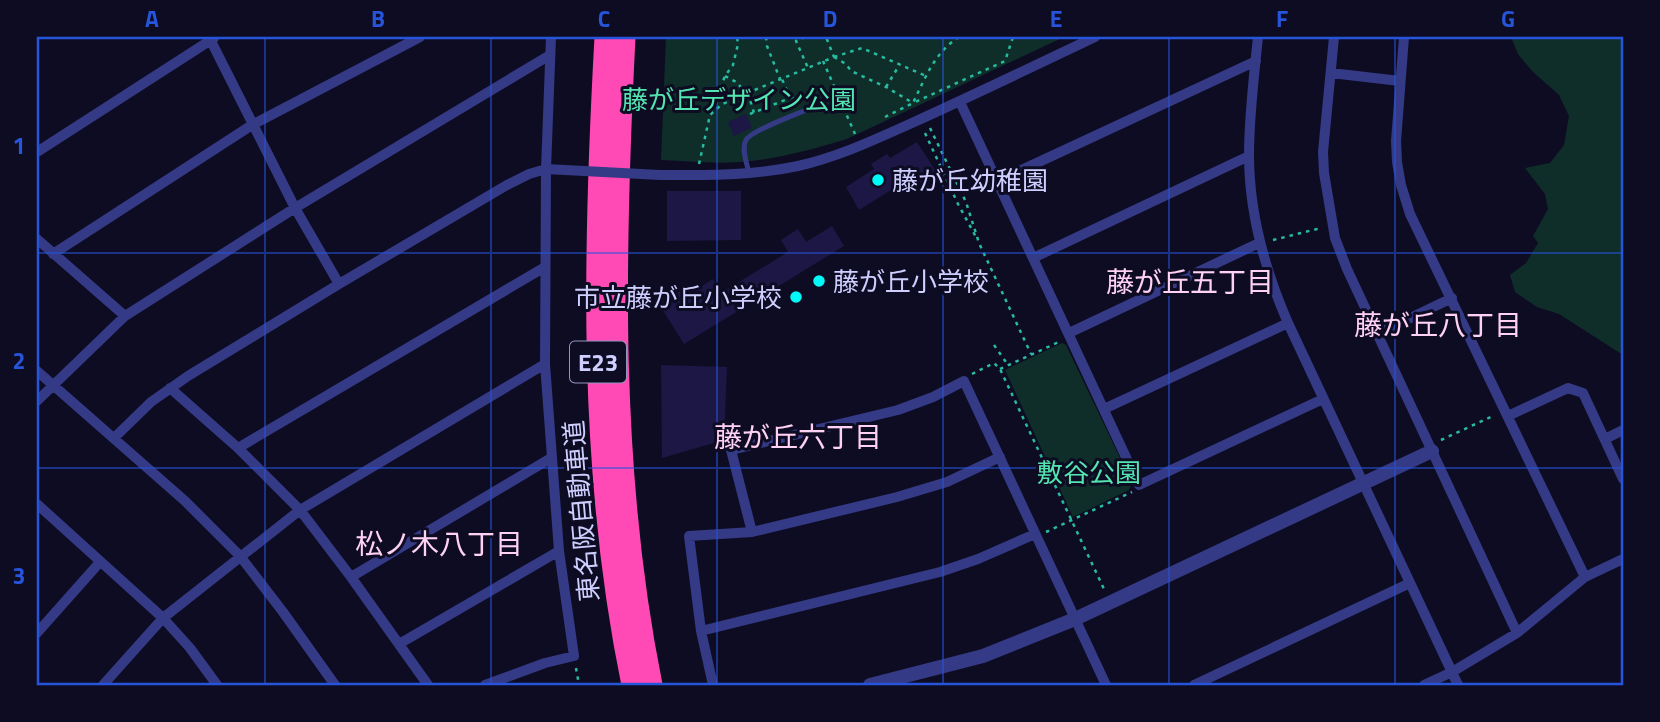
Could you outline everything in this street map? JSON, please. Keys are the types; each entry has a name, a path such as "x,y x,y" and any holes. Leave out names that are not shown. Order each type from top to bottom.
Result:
{"highway":[{"name":"東名阪自動車道","path":"605,37 599,153 598,388 610,557 632,685"},
{"name":"東名阪自動車道","path":"625,37 619,152 618,288 623,466 631,556 652,685"}],"street":[{"path":"53,254 253,125 420,37"},
{"path":"485,685 545,663 574,656 559,551 545,364 546,169 551,37"},
{"path":"114,438 138,413 214,359 529,174 546,169 709,176 796,166 847,152 960,102 1095,37"},
{"path":"1258,37 1249,156 1259,243 1288,323 1458,685"},
{"path":"1334,37 1324,152 1326,191 1335,238 1377,334 1435,446 1517,633"},
{"path":"1404,37 1396,141 1401,185 1410,214 1585,577"},
{"path":"37,152 212,38 295,208 339,284"},
{"path":"37,401 125,316 295,208 550,55"},
{"path":"998,181 1256,61"},
{"path":"1331,73 1400,81"},
{"path":"960,102 1139,485 1323,399"},
{"path":"1033,258 1249,156"},
{"path":"37,239 125,316"},
{"path":"1069,335 1259,243"},
{"path":"238,448 545,267"},
{"path":"1377,334 1452,298"},
{"path":"1104,409 1288,323"},
{"path":"103,685 163,618 300,510 545,364"},
{"path":"37,371 185,501 240,556 335,685"},
{"path":"752,532 731,450 898,410 933,397 964,381 1106,685"},
{"path":"170,388 238,448 300,510 428,685"},
{"path":"1507,413 1568,388 1583,393 1623,479"},
{"path":"1605,439 1623,430"},
{"path":"870,685 983,656 1075,619 1364,484 1435,446"},
{"path":"713,685 701,631 689,536 752,532 897,498 947,482 1000,457"},
{"path":"351,577 551,458"},
{"path":"37,504 163,618 190,648 212,683"},
{"path":"701,631 940,572 1036,536"},
{"path":"399,645 559,551"},
{"path":"1424,685 1452,672 1517,633 1585,577 1623,559"},
{"path":"37,633 100,562"},
{"path":"1194,685 1410,583"}],"lane":[{"path":"749,173 744,145 746,139 811,108"}],"path":[{"path":"699,164 710,115 725,76 733,65 737,37"},
{"path":"766,37 766,46 790,98"},
{"path":"805,37 796,41 808,68"},
{"path":"826,37 834,57 846,64 851,71 914,103"},
{"path":"914,103 941,52 959,37"},
{"path":"885,117 1005,61 1013,37"},
{"path":"710,115 721,105 746,93 862,48 926,76"},
{"path":"823,61 856,137"},
{"path":"886,87 900,64"},
{"path":"725,76 738,83 746,93 752,113 800,94"},
{"path":"928,125 966,202 979,243"},
{"path":"925,133 1031,354"},
{"path":"1259,243 1323,228"},
{"path":"1000,369 1069,335"},
{"path":"994,345 1008,365"},
{"path":"964,381 994,363 1000,369 1105,591"},
{"path":"1435,446 1507,413"},
{"path":"1036,536 1131,493 1139,485"},
{"path":"574,656 579,685"}],"green space":[{"name":"藤が丘デザイン公園","path":"666,37 1064,37 847,139 780,156 720,163 661,160"},
{"path":"1511,37 1623,37 1623,355 1559,314 1537,307 1515,292 1510,275 1526,263 1538,243 1533,236 1548,209 1545,194 1525,168 1550,163 1564,145 1569,116 1559,95 1532,71 1518,54"},
{"name":"敷谷公園","path":"1062,343 1066,345 1132,483 1129,490 1073,517 1005,370"}],"building":[{"path":"746,114 752,128 734,136 728,122"},
{"path":"917,142 937,173 912,188 907,180 859,210 846,187 874,169 871,164 887,154 890,158"},
{"path":"667,191 741,191 741,240 667,241"},
{"path":"832,226 844,246 684,344 659,304 690,285 694,291 713,279 721,293 788,252 781,240 798,229 806,242"},
{"path":"661,365 727,367 724,440 662,458"}],"place":[{"name":"藤が丘幼稚園","path":"878,180"},
{"name":"藤が丘小学校","path":"819,281"},
{"name":"市立藤が丘小学校","path":"796,297"}],"district":[{"name":"藤が丘五丁目","path":"1190,281"},
{"name":"藤が丘八丁目","path":"1438,324"},
{"name":"藤が丘六丁目","path":"798,436"},
{"name":"松ノ木八丁目","path":"439,543"}]}
